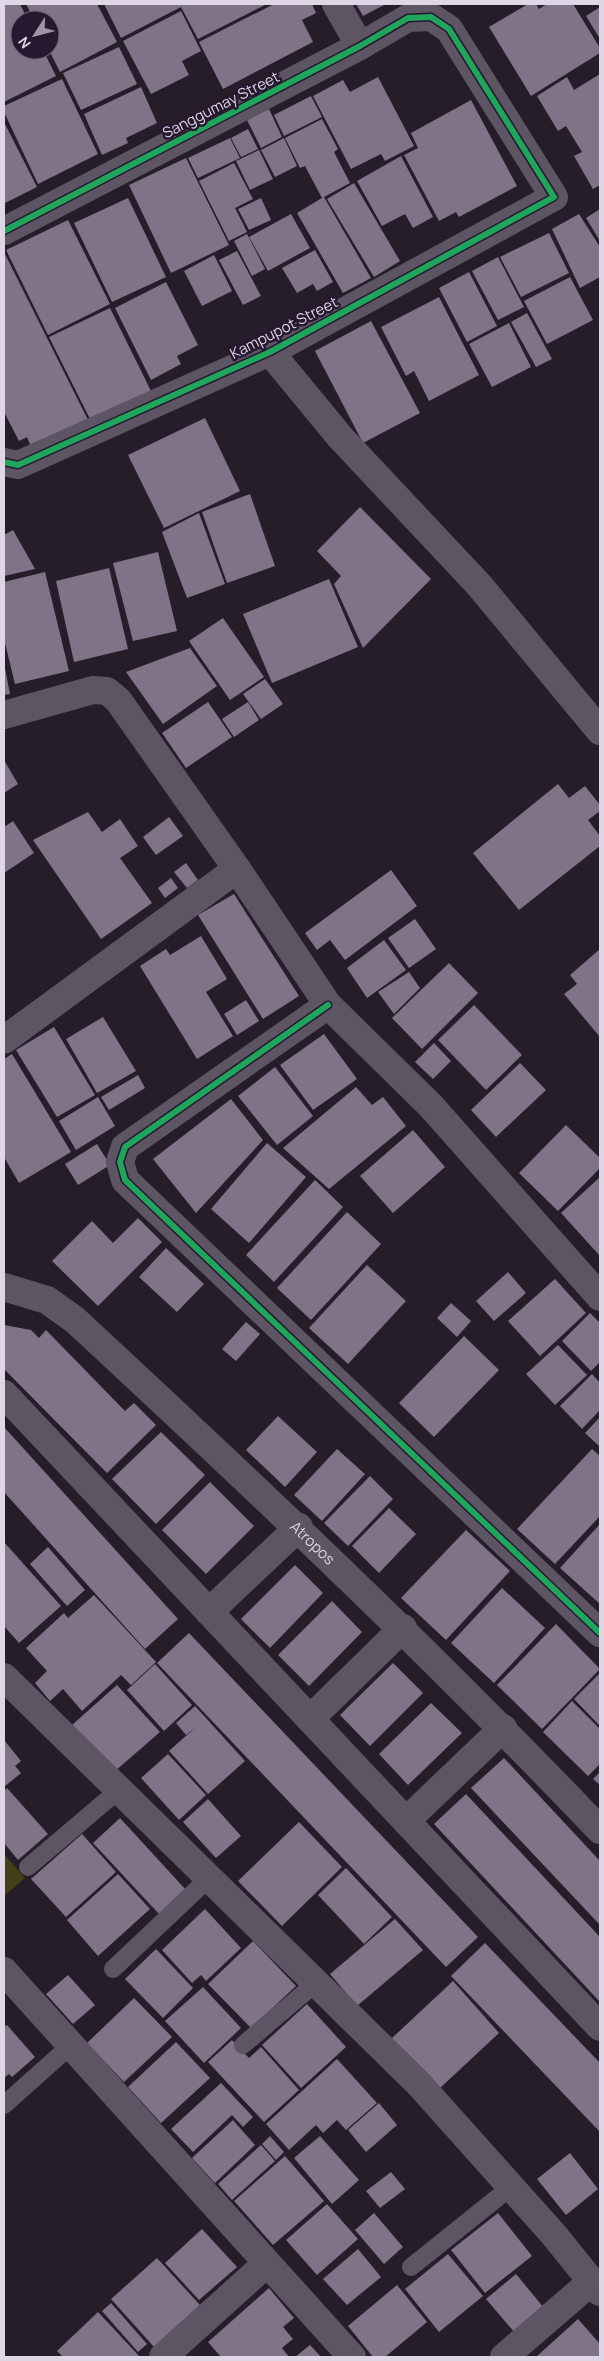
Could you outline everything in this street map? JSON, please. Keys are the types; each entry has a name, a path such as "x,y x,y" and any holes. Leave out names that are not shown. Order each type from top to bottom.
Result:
{"street":[{"path":"336,4 360,46"},
{"name":"Sanggumay Street","path":"4,232 360,46 408,18 431,17 449,29 554,197"},
{"name":"Kampupot Street","path":"11,463 270,352 554,197"},
{"path":"270,352 340,437 478,585 600,731"},
{"path":"4,715 93,690 107,692 118,700 237,869 328,1006 431,1106 600,1297"},
{"path":"4,1040 237,869"},
{"path":"328,1006 125,1147 120,1162 125,1180 600,1633"},
{"name":"Atropos","path":"4,1287 47,1300 75,1320 299,1528 403,1628 503,1728 600,1830"},
{"path":"4,1394 600,2027"},
{"path":"209,1612 299,1528"},
{"path":"310,1719 403,1628"},
{"path":"4,1677 419,2084 512,2186 596,2288 504,2357"},
{"path":"406,1821 503,1728"},
{"path":"4,1972 352,2357"},
{"path":"163,2357 266,2264"}],"lane":[{"path":"28,1867 120,1789"},
{"path":"113,1969 210,1877"},
{"path":"243,2045 317,1982"},
{"path":"4,2105 70,2046"},
{"path":"411,2267 512,2186"}],"shaded area":[{"path":"4,1854 25,1878 4,1896"}],"building":[{"path":"4,4 20,4 23,10 10,10 10,60 48,60 56,76 4,102"},
{"path":"26,4 97,4 117,42 60,72 54,60 60,60 60,10 29,10"},
{"path":"104,4 267,4 198,39 181,7 121,38"},
{"path":"274,4 312,4 316,13 302,20 313,42 223,89 199,42"},
{"path":"356,4 386,4 363,16"},
{"path":"528,4 536,4 539,9 547,4 573,4 600,48 600,53 531,96 489,27"},
{"path":"600,7 600,39 586,16"},
{"path":"181,11 201,51 182,61 189,75 151,94 123,41"},
{"path":"119,47 137,84 81,110 63,73"},
{"path":"600,74 600,185 593,189 574,156 582,152 566,126 558,131 537,96 567,77 574,90"},
{"path":"378,77 414,146 385,161 381,154 351,169 313,96 343,80 350,92"},
{"path":"62,79 98,154 38,184 4,112 4,106"},
{"path":"141,87 157,123 126,138 128,143 102,155 84,114"},
{"path":"311,96 322,117 284,136 274,115"},
{"path":"471,100 517,186 459,217 456,212 439,221 404,155 418,148 411,133"},
{"path":"269,109 282,137 261,148 247,120"},
{"path":"322,119 338,149 334,152 350,183 324,197 371,278 343,293 297,213 322,198 305,166 300,168 285,138"},
{"path":"4,122 37,187 5,203 4,200"},
{"path":"248,129 258,149 241,157 231,138"},
{"path":"230,138 240,158 198,178 188,158"},
{"path":"284,138 297,166 275,177 261,150"},
{"path":"259,150 273,179 250,190 236,161"},
{"path":"401,156 433,217 413,228 405,214 382,226 357,181"},
{"path":"186,158 229,245 171,273 129,185"},
{"path":"234,163 253,199 235,208 247,232 229,241 199,181"},
{"path":"354,183 400,261 374,277 327,199"},
{"path":"128,198 166,277 112,302 74,223"},
{"path":"261,198 271,220 249,230 238,209"},
{"path":"600,209 600,241 586,218"},
{"path":"291,214 310,248 268,271 249,237"},
{"path":"579,214 600,247 600,277 580,288 552,229"},
{"path":"68,220 110,304 48,335 6,250"},
{"path":"549,233 569,273 521,297 500,257"},
{"path":"247,234 265,269 252,276 234,241"},
{"path":"315,250 333,282 317,291 313,284 297,293 282,268"},
{"path":"237,251 261,296 243,305 219,260"},
{"path":"4,252 88,420 32,449 27,437 19,441 4,412"},
{"path":"214,255 232,291 202,306 184,271"},
{"path":"498,257 524,307 498,320 472,271"},
{"path":"469,272 497,326 467,342 439,288"},
{"path":"570,277 593,320 547,344 524,301"},
{"path":"166,282 198,345 177,356 181,364 151,380 115,308"},
{"path":"439,297 479,375 429,401 414,371 406,376 381,327"},
{"path":"110,308 151,391 91,421 49,337"},
{"path":"527,313 552,359 536,367 511,322"},
{"path":"371,321 420,413 363,443 315,351"},
{"path":"509,323 531,367 492,387 469,344"},
{"path":"205,418 240,491 164,528 128,455"},
{"path":"250,494 275,566 227,583 202,512"},
{"path":"360,507 431,579 363,648 334,584 341,576 317,551"},
{"path":"199,513 225,584 187,598 162,532"},
{"path":"13,530 35,569 4,576 4,535"},
{"path":"158,552 177,631 133,641 113,563"},
{"path":"109,568 128,649 74,662 56,581"},
{"path":"45,572 69,671 15,684 4,639 4,582"},
{"path":"329,579 358,647 272,683 243,614"},
{"path":"223,618 264,677 230,700 189,641"},
{"path":"190,648 217,686 163,724 126,672"},
{"path":"4,663 10,694 4,695"},
{"path":"265,679 283,704 261,719 243,694"},
{"path":"208,702 232,737 186,768 162,733"},
{"path":"248,702 259,720 234,737 222,719"},
{"path":"4,760 18,784 4,793"},
{"path":"558,784 569,798 585,786 600,805 600,811 588,820 600,836 600,846 519,910 473,853"},
{"path":"88,812 102,832 120,819 138,846 120,858 152,903 101,939 33,840"},
{"path":"169,817 183,836 156,855 143,837"},
{"path":"13,821 34,853 4,873 4,827"},
{"path":"186,863 198,880 187,888 174,872"},
{"path":"391,870 417,906 345,960 330,940 317,950 305,933"},
{"path":"171,878 178,888 165,898 158,888"},
{"path":"234,894 299,996 263,1019 198,915"},
{"path":"415,919 436,949 409,968 388,938"},
{"path":"201,936 227,979 206,992 233,1036 197,1059 140,966 166,949 170,955"},
{"path":"384,940 406,970 367,998 347,968"},
{"path":"600,949 600,1037 564,994 577,984 570,975"},
{"path":"449,963 478,993 422,1049 392,1018"},
{"path":"409,972 420,988 394,1014 378,992"},
{"path":"246,1000 259,1021 237,1035 224,1014"},
{"path":"474,1005 522,1055 486,1090 438,1040"},
{"path":"103,1017 136,1071 97,1093 66,1039"},
{"path":"54,1027 95,1095 57,1117 16,1050"},
{"path":"324,1034 357,1079 313,1110 280,1065"},
{"path":"434,1043 451,1061 433,1079 415,1062"},
{"path":"12,1054 71,1152 19,1183 4,1157 4,1059"},
{"path":"520,1063 546,1090 496,1137 471,1110"},
{"path":"275,1067 313,1116 277,1145 238,1096"},
{"path":"138,1075 145,1088 109,1110 101,1097"},
{"path":"356,1087 372,1105 383,1097 406,1126 329,1189 283,1148"},
{"path":"98,1097 115,1126 76,1150 59,1121"},
{"path":"231,1099 263,1140 196,1213 153,1159"},
{"path":"566,1125 600,1158 600,1168 558,1211 519,1173"},
{"path":"413,1130 445,1167 393,1213 360,1176"},
{"path":"267,1143 306,1177 249,1243 211,1209"},
{"path":"97,1144 110,1165 78,1185 65,1164"},
{"path":"600,1177 600,1256 561,1213"},
{"path":"315,1180 343,1207 274,1282 246,1255"},
{"path":"347,1212 381,1244 311,1320 277,1288"},
{"path":"138,1218 162,1242 98,1306 52,1261 92,1221 113,1243"},
{"path":"166,1248 204,1284 177,1312 139,1277"},
{"path":"367,1265 406,1301 348,1364 309,1328"},
{"path":"508,1272 526,1293 494,1321 476,1301"},
{"path":"555,1279 586,1313 540,1356 508,1321"},
{"path":"451,1303 471,1321 457,1337 437,1318"},
{"path":"590,1313 600,1323 600,1362 591,1371 562,1341"},
{"path":"246,1322 260,1334 236,1361 222,1349"},
{"path":"4,1325 31,1330 39,1338 46,1330 125,1411 134,1403 156,1425 107,1473 4,1369"},
{"path":"464,1336 499,1370 434,1437 399,1403"},
{"path":"558,1345 587,1375 555,1405 526,1374"},
{"path":"592,1374 600,1383 600,1410 582,1429 560,1406"},
{"path":"278,1416 317,1452 285,1487 246,1450"},
{"path":"600,1417 600,1447 585,1433"},
{"path":"4,1427 178,1619 145,1649 4,1492"},
{"path":"161,1432 205,1475 156,1524 112,1479"},
{"path":"337,1449 365,1474 322,1521 294,1495"},
{"path":"592,1449 600,1456 600,1516 555,1564 517,1529"},
{"path":"370,1476 393,1499 348,1546 324,1523"},
{"path":"210,1482 254,1526 206,1574 162,1530"},
{"path":"389,1508 416,1534 379,1573 352,1546"},
{"path":"600,1524 600,1604 560,1568"},
{"path":"466,1530 510,1571 446,1640 401,1598"},
{"path":"4,1542 61,1606 19,1643 4,1626"},
{"path":"48,1547 85,1590 67,1606 30,1564"},
{"path":"295,1565 323,1593 270,1648 241,1619"},
{"path":"502,1588 545,1628 494,1683 451,1643"},
{"path":"94,1595 156,1662 131,1685 121,1675 82,1711 63,1689 50,1701 35,1683 47,1671 26,1648 64,1613 68,1618"},
{"path":"332,1601 362,1632 309,1686 278,1655"},
{"path":"556,1624 600,1669 542,1729 497,1685"},
{"path":"189,1633 478,1937 446,1967 157,1663"},
{"path":"393,1663 423,1693 370,1746 340,1715"},
{"path":"155,1664 192,1705 164,1731 127,1690"},
{"path":"600,1673 600,1726 574,1699"},
{"path":"117,1685 160,1732 114,1772 72,1725"},
{"path":"572,1701 600,1729 600,1764 588,1776 543,1732"},
{"path":"431,1703 462,1733 408,1785 379,1754"},
{"path":"195,1706 245,1761 208,1794 169,1751 197,1726 186,1735 176,1723"},
{"path":"4,1740 21,1761 15,1766 21,1773 4,1787"},
{"path":"168,1754 206,1795 179,1820 141,1778"},
{"path":"504,1758 600,1861 600,1925 471,1788"},
{"path":"600,1772 600,1785 593,1779"},
{"path":"7,1788 48,1834 18,1860 4,1843 4,1791"},
{"path":"466,1794 600,1937 600,2002 434,1824"},
{"path":"208,1799 241,1836 216,1858 183,1822"},
{"path":"120,1818 186,1890 160,1915 93,1843"},
{"path":"299,1822 342,1867 282,1926 238,1881"},
{"path":"82,1834 116,1872 66,1917 31,1879"},
{"path":"346,1868 392,1917 364,1944 318,1895"},
{"path":"118,1874 150,1909 98,1956 67,1920"},
{"path":"205,1909 241,1948 206,1981 201,1975 192,1983 162,1950"},
{"path":"395,1919 423,1950 357,2006 330,1974"},
{"path":"253,1941 296,1986 251,2028 208,1984"},
{"path":"485,1943 600,2063 600,2132 451,1976"},
{"path":"156,1949 193,1988 163,2018 125,1979"},
{"path":"68,1975 95,2005 73,2024 46,1994"},
{"path":"453,1981 499,2033 439,2089 391,2039"},
{"path":"203,1987 241,2028 204,2063 165,2021"},
{"path":"134,1998 172,2037 124,2082 87,2043"},
{"path":"307,2004 346,2047 301,2088 262,2045"},
{"path":"7,2025 35,2057 12,2077 9,2074 4,2078 4,2027"},
{"path":"232,2040 249,2058 261,2047 299,2090 264,2122 208,2062"},
{"path":"176,2042 210,2078 161,2123 128,2087"},
{"path":"337,2059 377,2103 346,2130 337,2120 323,2133 316,2125 289,2150 266,2124"},
{"path":"221,2083 253,2117 243,2127 232,2115 193,2152 171,2129"},
{"path":"379,2103 397,2125 366,2152 348,2130"},
{"path":"233,2120 255,2145 215,2183 192,2158"},
{"path":"270,2136 284,2152 276,2160 262,2144"},
{"path":"320,2136 359,2180 332,2204 294,2158"},
{"path":"261,2145 275,2161 232,2200 218,2184"},
{"path":"570,2153 598,2189 566,2215 537,2179"},
{"path":"285,2156 324,2201 273,2245 234,2201"},
{"path":"391,2172 405,2189 380,2208 366,2191"},
{"path":"327,2204 358,2239 317,2275 286,2240"},
{"path":"374,2213 403,2247 384,2264 355,2230"},
{"path":"498,2213 532,2256 485,2293 451,2250"},
{"path":"202,2229 237,2267 199,2300 165,2263"},
{"path":"358,2249 381,2277 347,2305 323,2279"},
{"path":"448,2254 483,2296 439,2332 405,2289"},
{"path":"157,2258 200,2305 154,2347 111,2299"},
{"path":"516,2274 544,2308 515,2333 486,2299"},
{"path":"397,2285 427,2322 385,2357 373,2357 348,2326"},
{"path":"269,2288 294,2318 283,2327 293,2339 282,2348 289,2357 221,2357 208,2342"},
{"path":"111,2303 147,2344 138,2352 102,2311"},
{"path":"98,2312 140,2357 63,2357 57,2351"},
{"path":"578,2319 600,2344 600,2357 536,2357"},
{"path":"310,2345 321,2357 295,2357"}],"cycle path":[{"path":"4,231 360,46 408,18 431,17 449,29 554,197 270,352 18,465 4,462"},
{"path":"328,1005 125,1147 120,1162 125,1180 600,1633"}]}
